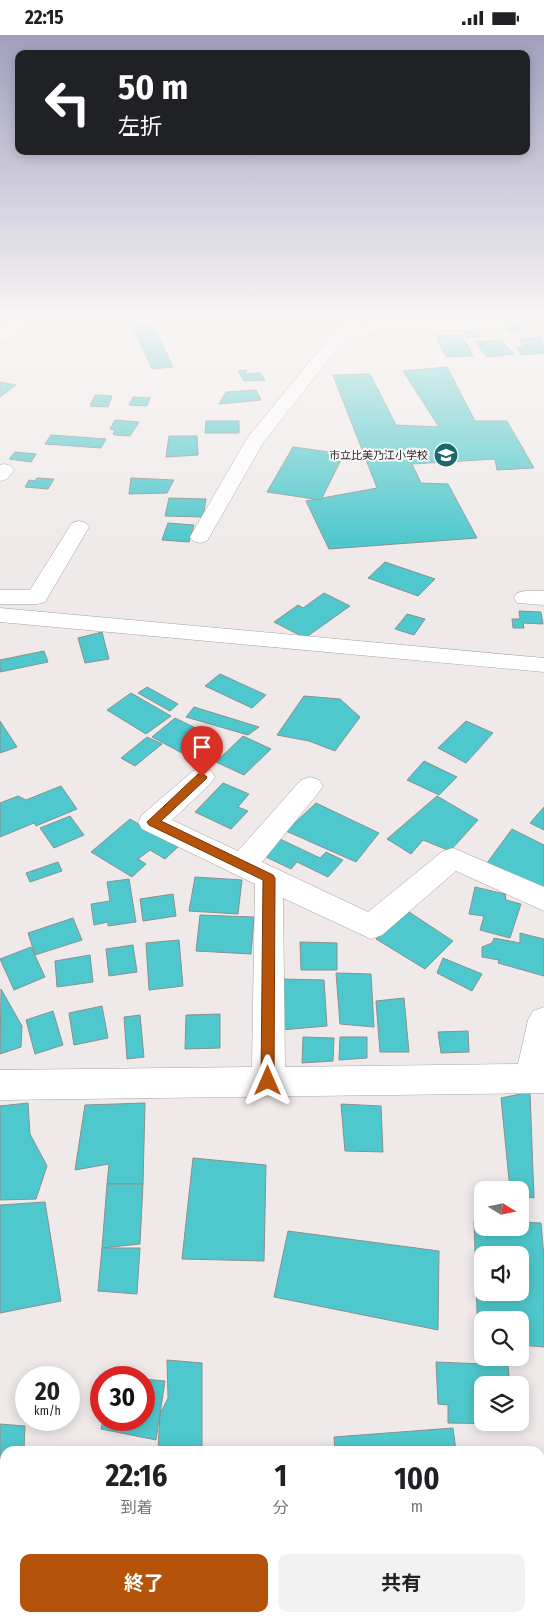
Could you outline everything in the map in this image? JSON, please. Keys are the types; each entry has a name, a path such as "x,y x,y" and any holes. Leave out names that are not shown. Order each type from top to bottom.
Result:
{"street":[{"path":"200,537 255,441 291,396"},
{"path":"0,597 37,597 79,527"},
{"path":"0,615 544,665"},
{"path":"202,777 152,822 371,927 453,858 544,900"},
{"path":"268,1081 256,872 310,786"},
{"path":"0,1085 538,1078 544,1020"}],"building":[{"path":"95,396 112,396 108,407 90,406"},
{"path":"224,396 259,396 261,400 219,404"},
{"path":"341,396 381,396 396,425 439,427 419,396 462,396 475,421 507,421 534,468 497,470 495,459 412,464 421,483 448,484 477,538 329,549 306,501 377,488"},
{"path":"133,397 150,398 147,406 129,405"},
{"path":"115,420 139,422 130,436 115,435 113,434 115,430 110,429"},
{"path":"206,421 239,421 239,433 205,433"},
{"path":"51,435 106,439 101,448 45,444"},
{"path":"169,436 197,436 198,455 166,457"},
{"path":"293,447 344,454 321,500 267,492"},
{"path":"15,452 36,454 31,462 9,459"},
{"path":"37,478 54,479 48,489 25,487 29,480 35,481"},
{"path":"131,478 174,480 167,493 129,494"},
{"path":"169,498 206,499 203,517 165,516"},
{"path":"168,523 194,525 189,542 162,540"},
{"path":"385,562 435,579 418,596 368,578"},
{"path":"324,593 350,606 305,638 274,622 298,605 303,608"},
{"path":"519,611 541,612 543,624 523,623 524,628 513,628 512,619 520,619"},
{"path":"407,614 425,619 414,635 395,629"},
{"path":"102,632 109,659 85,663 78,638"},
{"path":"44,651 48,662 0,672 0,660"},
{"path":"220,674 266,695 252,708 205,686"},
{"path":"147,687 178,704 170,711 138,693"},
{"path":"131,693 171,716 146,734 107,710"},
{"path":"304,696 340,699 360,717 335,751 309,741 277,735"},
{"path":"194,707 259,727 248,735 186,717"},
{"path":"175,718 206,733 182,753 152,737"},
{"path":"0,721 17,747 0,753"},
{"path":"466,721 493,733 466,763 438,748"},
{"path":"243,736 271,749 244,775 216,762"},
{"path":"147,737 162,744 135,766 121,758"},
{"path":"424,761 457,777 439,795 407,780"},
{"path":"223,783 249,794 238,807 248,811 231,829 195,812"},
{"path":"61,786 77,809 36,826 34,823 0,837 0,803 18,796 26,800"},
{"path":"437,796 478,820 450,851 423,840 411,854 387,839"},
{"path":"316,803 379,833 356,862 286,831"},
{"path":"544,807 544,830 530,823"},
{"path":"70,816 84,835 54,848 40,828"},
{"path":"130,819 178,847 165,859 150,850 138,859 146,864 132,877 91,852"},
{"path":"512,829 544,845 544,890 487,863"},
{"path":"280,839 320,858 326,852 343,860 328,877 297,862 291,869 264,856"},
{"path":"58,862 62,871 30,882 26,873"},
{"path":"195,877 242,880 238,914 189,911"},
{"path":"129,879 136,922 108,926 108,922 94,925 91,904 110,901 107,882"},
{"path":"475,887 505,894 506,900 521,904 510,938 480,930 484,916 469,914"},
{"path":"173,894 176,916 143,921 140,899"},
{"path":"409,912 453,941 425,969 376,939"},
{"path":"200,915 254,917 251,954 196,951"},
{"path":"73,918 82,940 35,955 28,933"},
{"path":"520,933 544,939 544,976 498,963 499,960 482,957 482,947 492,943 494,938 520,943"},
{"path":"179,940 183,986 149,990 146,943"},
{"path":"300,942 337,943 337,970 301,970"},
{"path":"133,945 137,972 109,976 106,949"},
{"path":"31,947 45,977 14,990 0,959"},
{"path":"90,955 93,982 57,987 55,961"},
{"path":"443,958 482,974 472,991 437,973"},
{"path":"336,973 371,974 374,1027 340,1024"},
{"path":"280,979 324,980 327,1026 281,1030"},
{"path":"1,989 22,1026 21,1047 0,1054"},
{"path":"404,998 409,1052 380,1052 376,1001"},
{"path":"102,1006 108,1038 74,1045 69,1013"},
{"path":"53,1011 63,1045 35,1054 26,1020"},
{"path":"220,1014 220,1048 185,1049 186,1015"},
{"path":"140,1015 144,1057 127,1059 124,1017"},
{"path":"468,1031 469,1052 441,1053 438,1032"},
{"path":"303,1037 334,1038 333,1061 302,1063"},
{"path":"340,1037 367,1037 367,1058 339,1060"},
{"path":"530,1092 534,1198 529,1197 529,1181 509,1181 501,1098"},
{"path":"28,1103 30,1134 47,1166 36,1199 0,1200 0,1106"},
{"path":"145,1103 143,1184 107,1184 109,1164 75,1170 85,1105"},
{"path":"341,1104 381,1106 383,1152 345,1151"},
{"path":"193,1158 266,1165 264,1261 182,1259"},
{"path":"107,1184 143,1184 140,1244 102,1248"},
{"path":"45,1202 61,1301 0,1313 0,1205"},
{"path":"529,1222 541,1223 544,1257 544,1347 529,1346 529,1311 477,1311 477,1301 529,1301 529,1246 475,1246 474,1236 529,1236"},
{"path":"288,1231 439,1251 438,1330 274,1297"},
{"path":"102,1248 140,1248 137,1294 98,1291"},
{"path":"167,1360 202,1363 202,1446 158,1446 160,1414 168,1398"},
{"path":"436,1362 474,1364 474,1366 508,1366 509,1376 474,1376 474,1423 448,1423 448,1405 438,1404"},
{"path":"155,1380 165,1381 156,1440 111,1431 155,1431"},
{"path":"0,1424 15,1425 15,1431 25,1431 24,1446 0,1446"},
{"path":"453,1428 455,1446 335,1446 334,1437"}],"place":[{"name":"市立比美乃江小学校","path":"446,455"}],"route":[{"path":"202,777 152,822 269,878 268,1081"}]}
